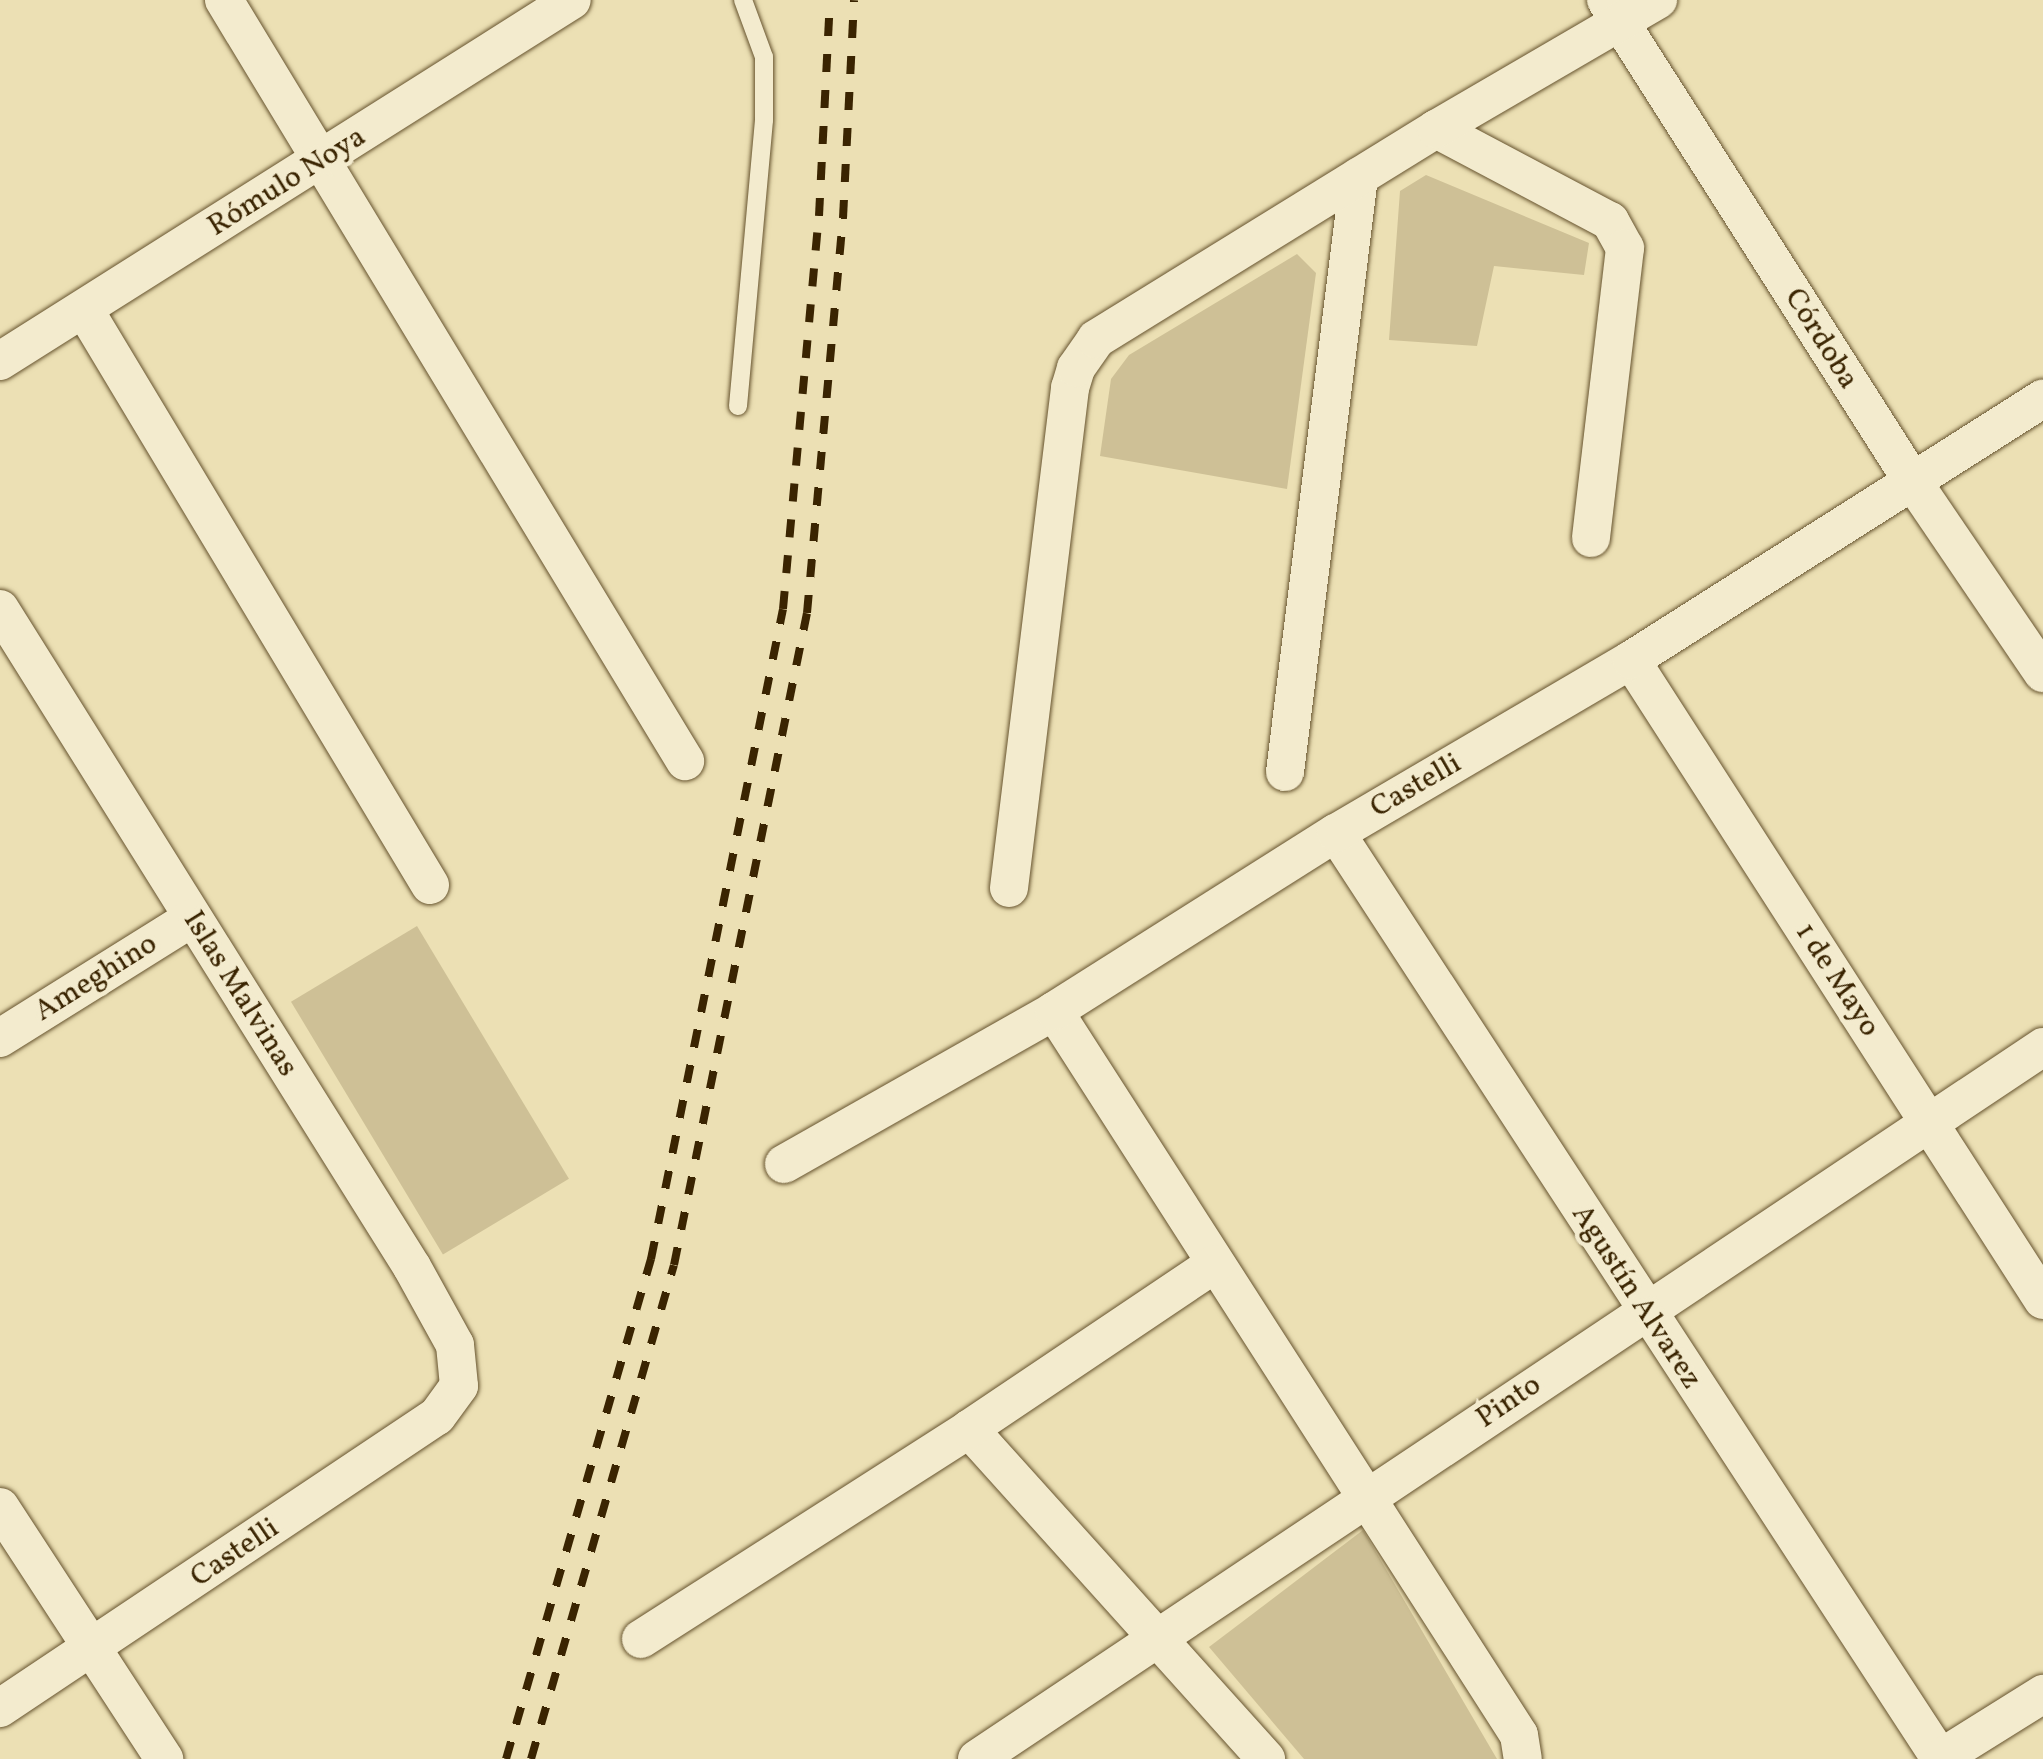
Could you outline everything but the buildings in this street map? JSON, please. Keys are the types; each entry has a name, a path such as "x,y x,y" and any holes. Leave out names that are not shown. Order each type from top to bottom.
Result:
{"street":[{"path":"224,0 324,159 684,762"},
{"path":"1009,888 1076,368 1096,339 1436,129 1614,12 1658,0"},
{"name":"Rómulo Noya","path":"0,361 569,1"},
{"name":"Córdoba","path":"1614,12 1912,482 2043,674"},
{"path":"1436,129 1610,221 1625,248 1591,538"},
{"path":"1285,772 1359,177"},
{"path":"84,308 430,885"},
{"name":"Castelli","path":"784,1164 1054,1011 1336,834 1631,660 2043,399"},
{"name":"Islas Malvinas","path":"0,609 412,1267 455,1346 459,1386"},
{"name":"1 de Mayo","path":"1631,660 2043,1300"},
{"name":"Agustín Alvarez","path":"1336,834 1939,1759"},
{"name":"Ameghino","path":"0,1038 192,918"},
{"path":"1054,1011 1519,1736 1523,1759"},
{"name":"Pinto","path":"977,1759 2043,1047"},
{"path":"642,1639 969,1429 1215,1264"},
{"name":"Castelli","path":"0,1708 437,1416 459,1386"},
{"path":"969,1429 1266,1759"},
{"path":"0,1507 164,1759"},
{"path":"1939,1759 2043,1694"}],"lane":[{"path":"738,406 764,120 764,56 743,0"}],"shaded area":[{"path":"1426,175 1589,243 1584,275 1494,266 1477,346 1389,340 1400,191"},
{"path":"1297,254 1316,273 1287,489 1100,456 1111,379 1129,355"},
{"path":"417,926 569,1179 443,1255 291,1002"},
{"path":"1363,1530 1497,1759 1304,1759 1209,1647"}],"railway":[{"path":"506,1759 651,1259 783,609 819,216 830,0"},
{"path":"531,1759 674,1265 807,613 843,218 854,0"}]}
